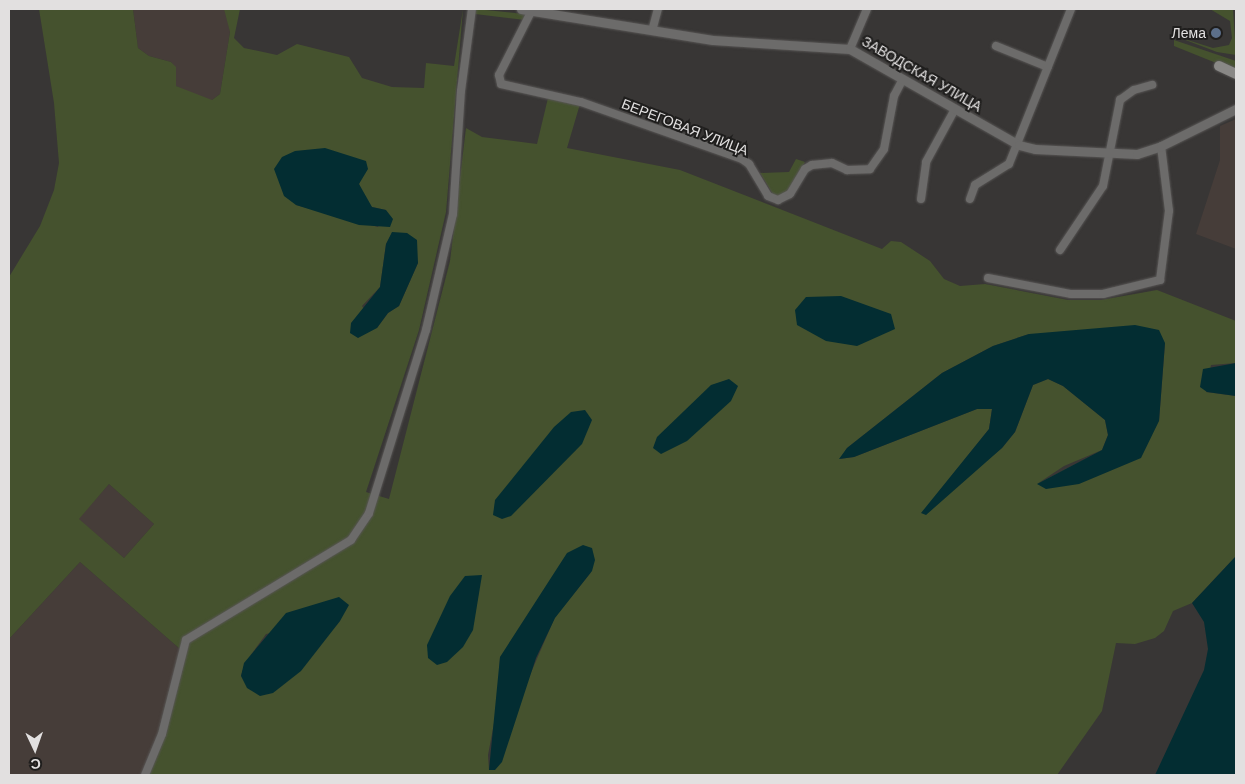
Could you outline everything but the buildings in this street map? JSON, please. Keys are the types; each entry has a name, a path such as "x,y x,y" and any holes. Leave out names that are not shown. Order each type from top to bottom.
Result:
{"main road":[{"path":"1220,66 1236,74"}],"street":[{"path":"145,775 162,734 186,640 351,540 369,513 426,330 453,214 460,91 472,9"},
{"name":"ЗАВОДСКАЯ УЛИЦА","path":"521,9 712,40 850,49 1018,145 1137,154 1161,146 1236,109"},
{"path":"652,31 658,9"},
{"path":"850,49 866,9"},
{"path":"970,199 975,185 1005,170 1018,145 1071,9"},
{"name":"БЕРЕГОВАЯ УЛИЦА","path":"532,10 499,75 501,84 581,102 742,159 749,164 769,196 778,200 790,194 805,169 812,165 832,163 847,170 870,169 884,148 894,96 903,79"},
{"path":"996,46 1048,67"},
{"path":"1060,250 1103,186 1120,100 1134,90 1152,85"},
{"path":"921,198 926,164 956,109"},
{"path":"988,278 1071,294 1103,294 1160,280 1169,211 1161,146"}],"shaded area":[{"path":"133,9 224,9 228,12 230,32 220,94 212,100 203,100 176,86 175,67 171,62 149,56 138,48"},
{"path":"1236,119 1236,249 1196,234 1220,160 1220,126"},
{"path":"109,484 154,524 124,558 78,519"},
{"path":"80,562 180,649 153,752 142,775 9,775 9,639"}],"green space":[{"path":"39,9 133,9 138,48 149,56 171,62 176,67 176,86 212,100 220,94 230,32 224,9 240,9 234,38 244,48 277,55 297,44 349,57 362,78 392,87 424,88 426,63 454,66 463,9 446,212 419,330 366,492 389,499 450,261 466,128 482,137 537,144 548,98 580,104 567,148 680,170 882,249 891,241 901,242 930,261 944,279 960,286 985,284 1068,300 1101,300 1157,290 1236,321 1236,363 1211,365 1206,392 1236,396 1236,556 1192,603 1173,611 1164,631 1155,638 1135,644 1116,643 1102,711 1057,775 142,775 153,752 180,649 80,562 9,639 9,277 40,226 54,190 59,163 54,103","holes":["361,176 359,184 365,199 372,207 386,210 378,227 296,205","392,233 407,233 418,263 399,306 388,313 377,328 362,306 380,287 386,244","1029,334 1165,343 1159,421 1037,484 1064,466 1102,450 1108,435 1105,420 1063,386 1048,379 1033,385 1015,432 1002,448 922,513 989,429 992,409 977,409 854,457 840,459 847,448 942,373 993,346","109,484 154,524 124,558 79,519","592,571 555,617 489,770 488,755 498,702 500,657","340,621 320,644 241,676 245,663 266,634"]},
{"path":"476,9 524,14 525,20 475,14"},
{"path":"1210,9 1233,9 1236,55 1217,52 1175,36 1213,48 1229,45 1232,38 1230,21"},
{"path":"1174,40 1236,61 1236,71 1174,46"},
{"path":"796,159 805,162 790,190 779,197 774,196 760,173 789,172"}],"water":[{"path":"325,148 366,161 368,169 359,184 372,207 386,210 393,219 390,227 359,225 296,205 284,196 274,169 282,157 295,151"},
{"path":"392,232 407,233 417,240 418,263 399,306 388,313 377,328 358,338 350,333 351,323 380,287 386,244"},
{"path":"841,296 891,314 895,329 857,346 826,341 797,325 795,310 806,297"},
{"path":"1135,325 1159,330 1165,343 1159,421 1141,458 1079,484 1046,489 1037,484 1102,450 1108,435 1105,420 1063,386 1048,379 1033,385 1015,432 1002,448 926,515 921,513 989,429 992,409 977,409 854,457 839,459 847,448 942,373 993,346 1029,334"},
{"path":"1236,363 1236,396 1207,392 1200,387 1203,369"},
{"path":"729,379 738,386 731,401 687,441 661,454 653,448 657,437 711,385"},
{"path":"585,410 592,420 582,444 511,516 502,519 493,515 495,500 554,427 571,412"},
{"path":"583,545 592,548 595,560 592,571 555,618 536,658 502,762 495,770 489,770 500,657 567,553"},
{"path":"1236,556 1236,775 1155,775 1204,670 1208,649 1204,622 1192,603"},
{"path":"482,575 473,630 463,647 447,662 437,665 428,658 427,645 450,596 465,576"},
{"path":"339,597 349,605 340,621 301,671 273,693 260,696 247,688 241,676 244,663 286,613"}],"place":[{"name":"Лема","path":"1216,33"}]}
